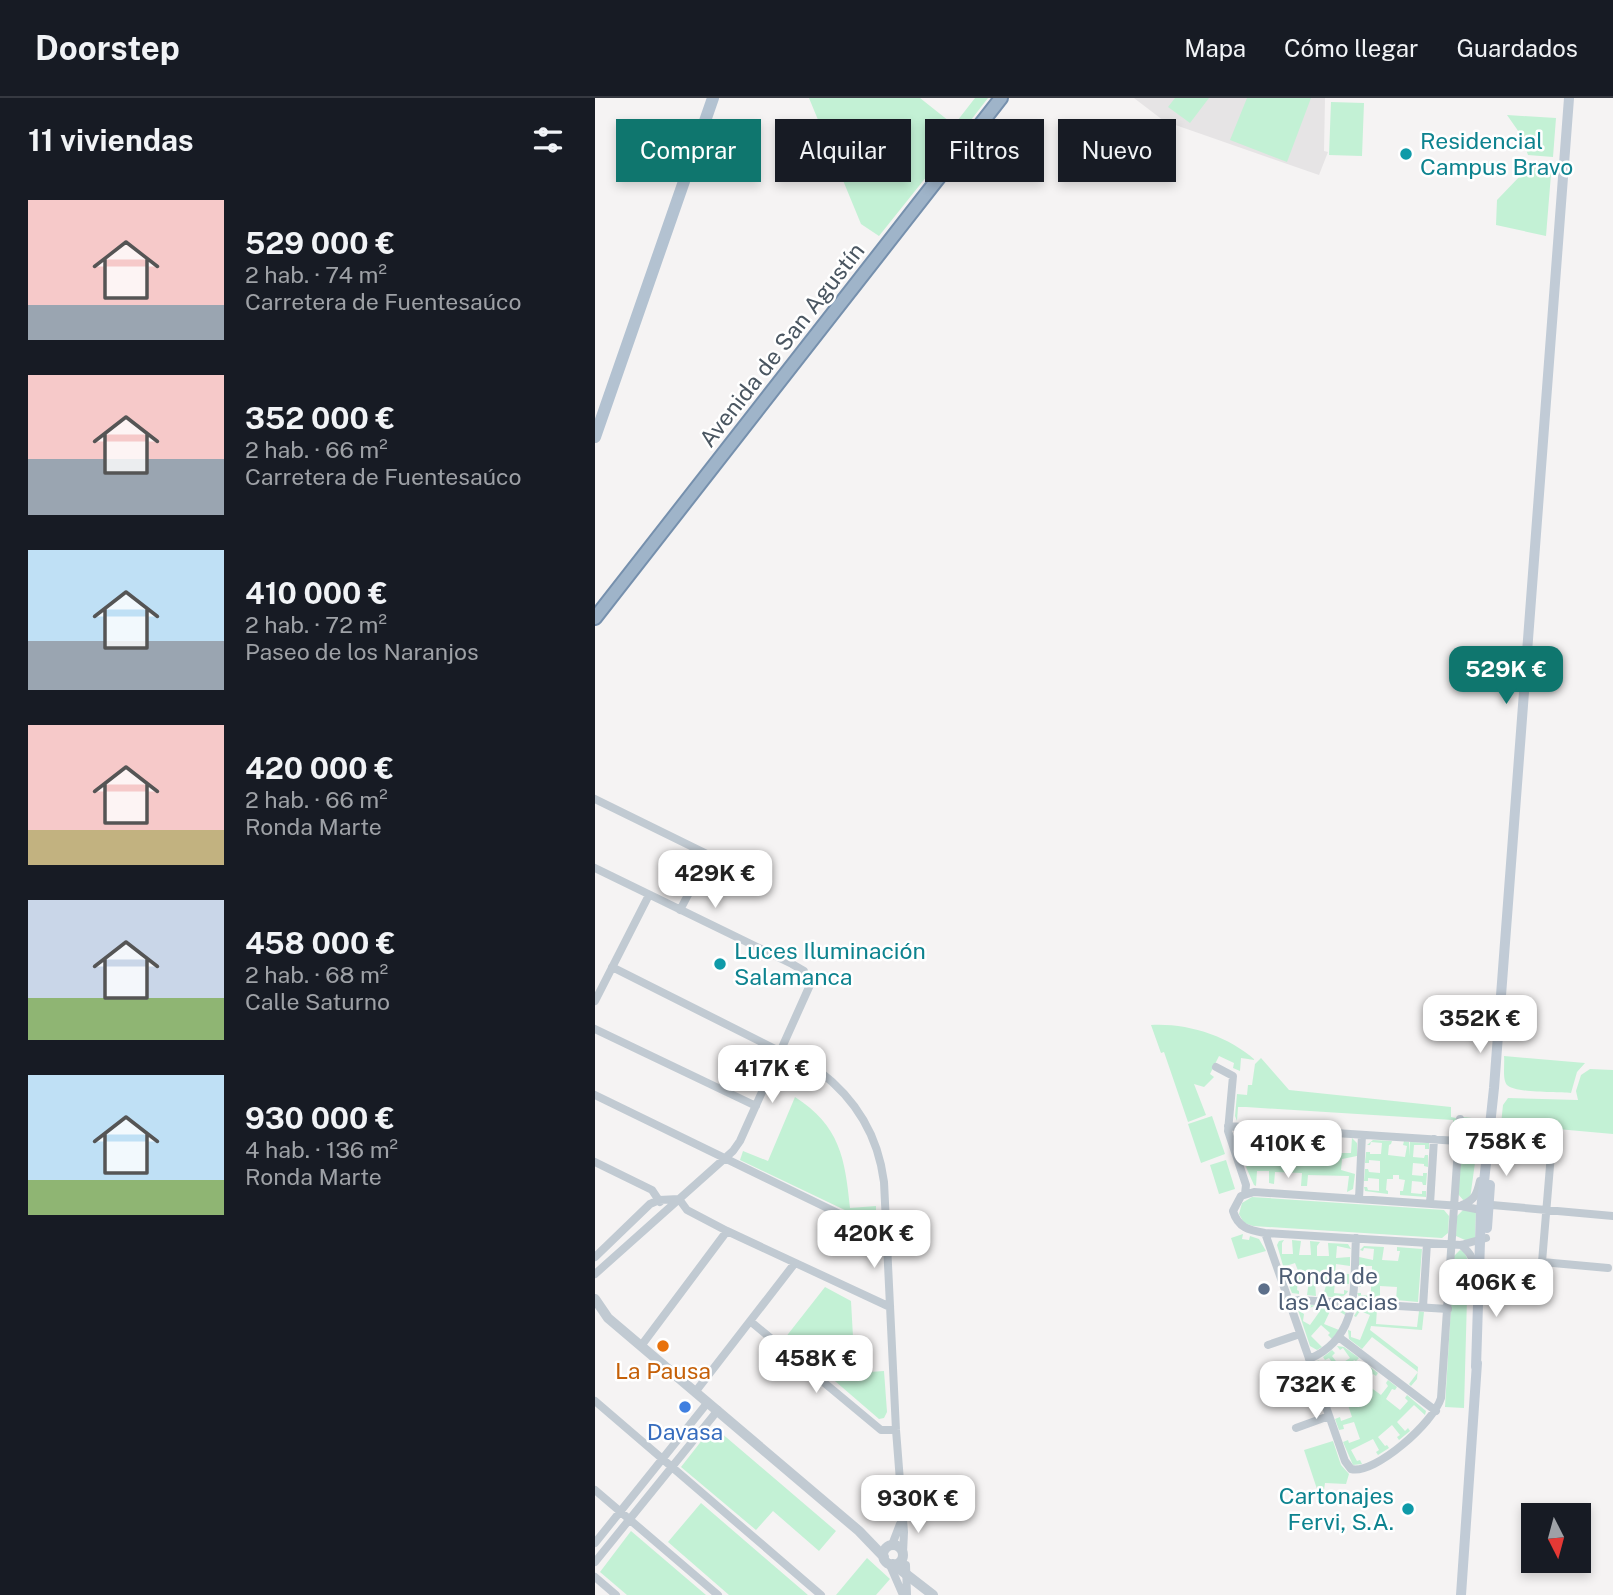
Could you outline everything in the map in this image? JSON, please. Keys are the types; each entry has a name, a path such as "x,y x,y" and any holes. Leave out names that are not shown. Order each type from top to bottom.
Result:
{"highway":[{"name":"Avenida de San Agustín","path":"595,618 1001,98"}],"main road":[{"path":"595,437 713,98"},
{"path":"1476,1367 1477,1291 1569,98"},
{"path":"1485,1208 1483,1186 1494,1088"},
{"path":"1461,1595 1484,1268 1483,1239"}],"street":[{"path":"595,799 709,855 681,910"},
{"path":"595,868 792,964 804,971 810,980 809,990 740,1141 595,1274"},
{"path":"595,1001 649,895"},
{"path":"612,967 819,1071 833,1081 858,1109 871,1130 882,1166 906,1595"},
{"path":"595,1028 756,1106"},
{"path":"1216,1067 1233,1076 1229,1137 1246,1185 1245,1194"},
{"path":"595,1095 887,1237"},
{"path":"1265,1233 1346,1464 1355,1471 1363,1470 1401,1446 1436,1411 1442,1388 1451,1244 1457,1206 1460,1119"},
{"path":"1228,1126 1458,1141"},
{"path":"1359,1199 1362,1135"},
{"path":"1430,1204 1434,1139"},
{"path":"1551,1154 1542,1262 1608,1268"},
{"path":"595,1162 652,1191 664,1211"},
{"path":"1457,1206 1472,1201 1485,1165"},
{"path":"1483,1239 1461,1245 1265,1233 1244,1228 1236,1220 1233,1211 1236,1203 1245,1194 1254,1192 1613,1216"},
{"path":"679,1199 687,1210 727,1231 890,1307"},
{"path":"595,1257 650,1204 659,1200 679,1199"},
{"path":"641,1346 727,1231"},
{"path":"1309,1359 1340,1338 1352,1302 1356,1238"},
{"path":"1423,1307 1427,1243"},
{"path":"1461,1245 1470,1252 1474,1261 1477,1291"},
{"path":"696,1391 795,1264"},
{"path":"595,1299 608,1318 868,1540 889,1562 904,1562"},
{"path":"1289,1302 1352,1302 1448,1309"},
{"path":"595,1312 608,1318"},
{"path":"750,1321 881,1430 896,1430"},
{"path":"1268,1345 1300,1334"},
{"path":"1340,1338 1436,1411"},
{"path":"1282,1386 1315,1375"},
{"path":"595,1401 821,1595"},
{"path":"595,1543 708,1402"},
{"path":"595,1562 718,1410"},
{"path":"1296,1428 1329,1416"},
{"path":"595,1490 718,1595"},
{"path":"901,1518 899,1530 890,1546 885,1549 906,1595"},
{"path":"868,1540 900,1548 904,1562 929,1591"},
{"path":"595,1577 616,1595"},
{"path":"906,1595 917,1587 929,1591"}],"shaded area":[{"path":"1134,98 1325,98 1324,151 1328,152 1319,175 1176,125 1176,119 1161,119"}],"green space":[{"path":"809,98 920,98 946,119 925,119 925,178 879,236 861,224 844,182 911,182 911,119 818,119"},
{"path":"975,98 988,98 972,119 959,119"},
{"path":"1175,98 1209,98 1190,123 1168,107"},
{"path":"1247,98 1311,98 1287,162 1230,140"},
{"path":"1331,102 1364,103 1362,156 1329,155"},
{"path":"1507,115 1556,118 1553,157 1528,155 1521,135"},
{"path":"1528,161 1552,162 1546,236 1496,225 1497,200 1521,175"},
{"path":"1151,1025 1179,1026 1207,1033 1233,1044 1255,1060 1241,1058 1240,1071 1233,1068 1234,1063 1219,1056 1210,1074 1214,1077 1204,1087 1194,1084 1206,1115 1188,1122 1164,1052 1161,1053"},
{"path":"1504,1056 1585,1063 1577,1072 1571,1093 1527,1091 1512,1088 1505,1082"},
{"path":"1261,1058 1289,1090 1451,1107 1451,1117 1456,1118 1455,1134 1453,1135 1453,1120 1246,1107 1238,1107 1237,1121 1237,1094 1247,1095 1248,1085 1252,1085 1255,1064"},
{"path":"1590,1069 1613,1070 1613,1134 1501,1124 1503,1105 1508,1098 1578,1100 1576,1091 1581,1075"},
{"path":"795,1097 810,1108 831,1132 838,1145 846,1174 850,1208 876,1206 876,1217 872,1223 740,1160 743,1151 768,1161"},
{"path":"1212,1116 1225,1154 1201,1163 1188,1124"},
{"path":"1463,1117 1481,1119 1470,1199 1464,1201 1458,1194"},
{"path":"1241,1131 1243,1146 1252,1147 1253,1143 1259,1143 1259,1147 1267,1148 1268,1144 1282,1149 1282,1145 1298,1150 1299,1143 1310,1143 1310,1150 1319,1151 1319,1147 1326,1148 1326,1151 1341,1149 1341,1153 1351,1153 1352,1138 1357,1143 1357,1156 1342,1159 1341,1170 1355,1174 1353,1189 1347,1192 1349,1176 1308,1175 1307,1186 1301,1186 1302,1173 1275,1172 1274,1184 1269,1183 1269,1171 1257,1171 1256,1186 1254,1185 1246,1167 1248,1164 1260,1165 1260,1160 1258,1153 1240,1149 1236,1136"},
{"path":"1373,1140 1392,1141 1388,1155 1405,1157 1407,1146 1403,1145 1404,1141 1409,1142 1409,1156 1410,1142 1429,1143 1429,1149 1425,1149 1425,1145 1414,1145 1413,1157 1424,1158 1428,1155 1428,1167 1413,1163 1412,1175 1423,1176 1423,1173 1427,1173 1426,1185 1412,1181 1411,1193 1422,1194 1422,1191 1426,1191 1426,1197 1400,1195 1405,1180 1399,1179 1399,1175 1387,1179 1388,1194 1365,1191 1364,1187 1379,1191 1379,1179 1368,1178 1368,1181 1364,1181 1365,1169 1380,1173 1380,1161 1369,1160 1369,1163 1365,1163 1366,1152 1381,1154 1382,1143 1371,1142 1367,1145"},
{"path":"1226,1160 1235,1189 1219,1194 1210,1165"},
{"path":"1252,1197 1444,1210 1449,1216 1448,1233 1442,1238 1253,1226 1244,1223 1239,1214 1242,1203"},
{"path":"1463,1210 1476,1211 1475,1240 1456,1236 1457,1216"},
{"path":"1243,1234 1242,1239 1249,1240 1250,1236 1259,1239 1266,1251 1238,1259 1231,1238"},
{"path":"1284,1240 1282,1254 1293,1254 1292,1240 1301,1241 1299,1255 1311,1255 1310,1241 1320,1242 1317,1256 1329,1256 1328,1243 1348,1244 1351,1249 1337,1246 1336,1258 1350,1257 1350,1266 1336,1264 1335,1275 1349,1274 1349,1284 1335,1282 1334,1293 1344,1294 1344,1290 1348,1291 1346,1294 1337,1297 1323,1296 1327,1282 1315,1281 1316,1296 1307,1295 1309,1281 1298,1280 1299,1294 1292,1293 1286,1278 1299,1273 1295,1263 1284,1269 1277,1245"},
{"path":"1364,1246 1384,1247 1382,1260 1398,1261 1400,1251 1397,1251 1397,1247 1422,1249 1418,1302 1396,1300 1397,1287 1380,1286 1380,1300 1359,1297 1357,1293 1371,1296 1371,1285 1357,1286 1358,1275 1372,1278 1372,1266 1358,1268 1359,1257 1373,1260 1374,1249 1360,1250"},
{"path":"1460,1250 1468,1261 1473,1296 1467,1298 1464,1408 1445,1407 1454,1256"},
{"path":"825,1287 851,1301 855,1373 884,1371 887,1412 884,1418 879,1419 785,1338"},
{"path":"1302,1305 1340,1306 1346,1311 1345,1315 1331,1309 1324,1324 1339,1330 1332,1339 1328,1335 1330,1333 1321,1325 1311,1336 1322,1347 1317,1350 1310,1346 1298,1310 1304,1314 1303,1321 1310,1325 1320,1311 1314,1306 1308,1309"},
{"path":"1359,1308 1377,1309 1376,1324 1417,1327 1419,1311 1424,1312 1422,1330 1371,1326 1370,1330 1418,1367 1418,1372 1372,1337 1362,1349 1349,1339 1348,1330 1351,1331 1351,1337 1360,1340 1370,1315 1360,1311 1354,1316"},
{"path":"1337,1346 1344,1347 1359,1358 1354,1360 1347,1370 1362,1381 1369,1372 1366,1369 1369,1366 1378,1373 1376,1376 1373,1374 1366,1384 1381,1395 1388,1386 1388,1380 1397,1387 1392,1389 1386,1399 1400,1410 1408,1401 1405,1398 1407,1395 1426,1411 1425,1415 1414,1405 1397,1422 1405,1431 1408,1428 1410,1431 1399,1440 1397,1437 1400,1435 1392,1425 1378,1437 1389,1448 1378,1455 1376,1452 1379,1450 1373,1439 1351,1450 1362,1464 1353,1465 1343,1442 1360,1439 1354,1422 1343,1425 1344,1429 1339,1430 1335,1419 1340,1417 1341,1421 1352,1417 1346,1399 1331,1407 1327,1397 1344,1394 1338,1376 1323,1383 1316,1367 1318,1360 1326,1375 1336,1368 1329,1358 1325,1360 1323,1357 1332,1350 1335,1353 1332,1356 1339,1365 1350,1358 1343,1348 1340,1350"},
{"path":"1418,1373 1417,1379 1411,1386 1409,1384"},
{"path":"713,1426 836,1531 819,1551 773,1511 756,1530 681,1467"},
{"path":"1333,1441 1341,1465 1349,1474 1346,1484 1325,1483 1322,1504 1304,1450"},
{"path":"701,1503 808,1595 729,1595 668,1542"},
{"path":"631,1531 706,1595 627,1595 600,1572"},
{"path":"867,1558 890,1579 876,1595 836,1595"}],"place":[{"name":"Residencial Campus Bravo","path":"1406,154"},
{"name":"Luces Iluminación Salamanca","path":"720,964"},
{"name":"Ronda de las Acacias","path":"1264,1289"},
{"name":"La Pausa","path":"663,1346"},
{"name":"Davasa","path":"685,1407"},
{"name":"Cartonajes Fervi, S.A.","path":"1408,1509"}]}
